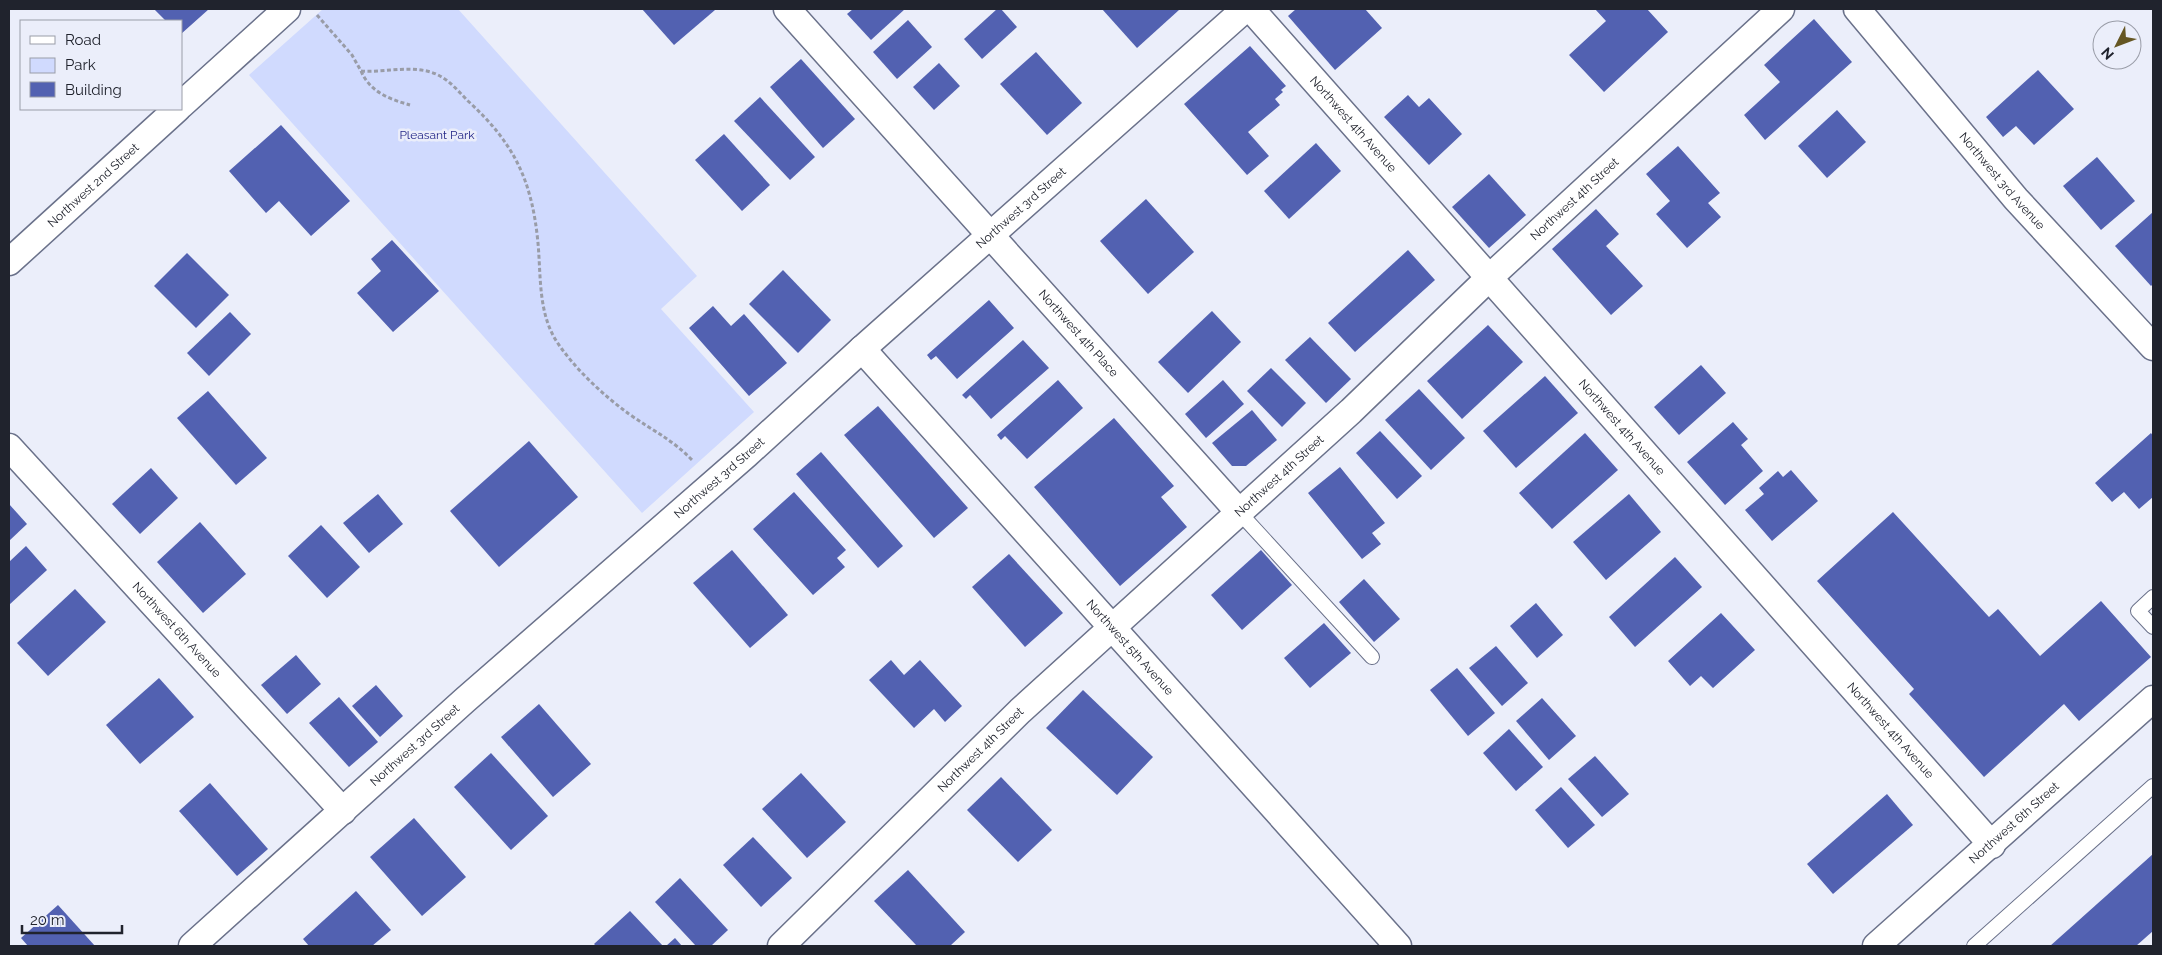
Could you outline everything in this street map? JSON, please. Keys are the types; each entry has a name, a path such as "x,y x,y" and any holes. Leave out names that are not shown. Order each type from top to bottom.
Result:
{"street":[{"path":"182,104 287,9"},
{"name":"Northwest 4th Place","path":"787,9 1239,512"},
{"name":"Northwest 3rd Street","path":"192,946 343,812 464,700 747,454 862,349 1244,9"},
{"name":"Northwest 4th Avenue","path":"1251,9 1490,276 1992,845"},
{"name":"Northwest 4th Street","path":"781,946 1020,711 1351,411 1490,276 1781,9"},
{"name":"Northwest 3rd Avenue","path":"1857,9 2016,199 2153,348"},
{"name":"Northwest 2nd Street","path":"9,262 176,110"},
{"name":"Northwest 5th Avenue","path":"862,349 1398,946"},
{"name":"Northwest 6th Avenue","path":"9,447 343,812"},
{"name":"Northwest 6th Street","path":"1876,946 1992,845 2153,699"}],"lane":[{"name":"Northwest 4th Place","path":"1239,512 1372,657"},
{"path":"2153,597 2138,611 2153,627"},
{"path":"1974,946 2153,786"}],"path":[{"path":"314,11 352,55 371,87 382,95 410,105"},
{"path":"361,71 376,72 417,69 440,76 488,119 523,171 532,204 537,237 540,286 544,313 556,341 576,366 603,392 628,413 678,446 694,463"}],"green space":[{"name":"Pleasant Park","path":"323,9 458,9 697,276 661,309 754,412 642,513 249,75"}],"building":[{"path":"154,9 209,9 182,33 182,20 165,20"},
{"path":"642,9 714,9 715,10 674,45"},
{"path":"853,9 905,9 871,40 847,14"},
{"path":"997,9 1001,9 1017,27 982,59 964,39"},
{"path":"1102,9 1178,9 1179,10 1137,48"},
{"path":"1296,9 1365,9 1382,28 1335,70 1288,16"},
{"path":"1595,9 1647,9 1668,32 1604,92 1569,55 1606,21"},
{"path":"1814,19 1852,62 1765,140 1744,115 1780,82 1764,65"},
{"path":"908,20 932,47 897,79 873,52"},
{"path":"1250,46 1286,86 1281,90 1283,92 1275,99 1280,105 1248,132 1269,156 1247,175 1184,104"},
{"path":"1036,52 1082,103 1047,135 1000,84"},
{"path":"801,59 855,119 823,148 770,87"},
{"path":"939,63 960,86 934,110 913,87"},
{"path":"2038,70 2074,109 2034,145 2016,126 2003,137 1986,117"},
{"path":"1408,95 1419,107 1429,98 1462,134 1429,165 1384,117"},
{"path":"760,97 815,157 790,180 734,121"},
{"path":"1837,110 1866,142 1827,178 1798,146"},
{"path":"281,125 350,201 311,236 279,201 266,213 229,171"},
{"path":"724,134 770,185 742,211 695,160"},
{"path":"1316,143 1341,171 1289,219 1264,191"},
{"path":"1678,146 1720,193 1708,203 1721,217 1687,248 1656,214 1670,201 1646,174"},
{"path":"2097,157 2135,201 2101,230 2063,186"},
{"path":"1489,174 1526,215 1489,248 1452,207"},
{"path":"1146,199 1194,252 1148,294 1100,241"},
{"path":"1596,209 1619,234 1606,246 1643,286 1611,315 1552,249"},
{"path":"2153,212 2153,284 2151,286 2115,246"},
{"path":"392,240 439,291 393,332 357,293 381,271 371,259"},
{"path":"1408,250 1435,280 1355,352 1328,323"},
{"path":"187,253 229,295 196,328 154,286"},
{"path":"783,270 831,320 798,353 749,304"},
{"path":"989,300 1014,328 957,379 936,356 931,360 927,355"},
{"path":"713,306 731,326 744,314 787,363 749,396 689,328"},
{"path":"1212,311 1241,342 1188,393 1158,362"},
{"path":"230,312 251,334 209,376 187,353"},
{"path":"1488,325 1523,362 1462,419 1427,381"},
{"path":"1310,337 1351,379 1326,403 1285,360"},
{"path":"1023,340 1049,368 991,419 970,395 966,399 962,395"},
{"path":"1701,365 1726,393 1679,435 1654,407"},
{"path":"1271,368 1306,403 1282,427 1247,391"},
{"path":"1545,376 1578,413 1516,468 1483,431"},
{"path":"1058,380 1083,408 1027,459 1005,436 1001,440 997,435"},
{"path":"1223,380 1244,404 1206,438 1185,414"},
{"path":"1419,389 1465,438 1431,470 1385,420"},
{"path":"208,391 267,458 236,485 177,418"},
{"path":"878,406 968,508 934,538 844,435"},
{"path":"1252,410 1277,440 1246,466 1232,466 1212,443"},
{"path":"1114,418 1174,486 1161,497 1187,527 1120,586 1034,487"},
{"path":"1733,422 1748,439 1741,445 1763,471 1725,505 1687,462"},
{"path":"1380,431 1422,476 1397,499 1356,453"},
{"path":"1585,433 1618,470 1552,529 1519,493"},
{"path":"2151,433 2153,436 2153,497 2139,509 2124,492 2112,502 2095,483"},
{"path":"529,441 578,497 499,567 450,511"},
{"path":"821,452 903,546 878,568 796,474"},
{"path":"1340,467 1385,523 1372,533 1381,544 1362,559 1308,493"},
{"path":"151,468 178,498 140,534 112,504"},
{"path":"1791,470 1818,501 1772,541 1745,510 1764,494 1759,488 1778,471 1783,477"},
{"path":"794,492 846,550 837,558 845,567 813,595 753,529"},
{"path":"378,494 403,524 369,553 343,523"},
{"path":"1629,494 1661,532 1606,580 1573,542"},
{"path":"9,504 27,524 9,541"},
{"path":"1893,512 1989,617 1998,609 2040,656 2101,601 2151,657 2079,721 2064,704 1984,777 1909,694 1914,689 1817,581"},
{"path":"200,522 246,574 203,613 157,562"},
{"path":"321,525 360,567 327,598 288,556"},
{"path":"26,546 47,570 9,605 9,562"},
{"path":"732,550 788,615 750,648 693,583"},
{"path":"1261,550 1292,585 1242,630 1211,595"},
{"path":"1009,554 1063,613 1025,647 972,587"},
{"path":"1675,557 1702,587 1635,647 1609,617"},
{"path":"1364,579 1400,619 1374,642 1339,602"},
{"path":"75,589 106,622 48,676 17,643"},
{"path":"1536,603 1563,635 1537,658 1510,626"},
{"path":"1721,613 1755,650 1713,688 1701,676 1690,686 1668,661"},
{"path":"1324,623 1351,653 1310,688 1284,658"},
{"path":"1496,646 1528,683 1502,706 1469,668"},
{"path":"296,655 321,684 287,714 261,685"},
{"path":"891,660 904,675 920,660 962,706 945,722 934,709 914,728 869,680"},
{"path":"1457,668 1495,713 1468,736 1430,690"},
{"path":"159,678 194,717 140,764 106,725"},
{"path":"376,685 403,716 380,737 352,706"},
{"path":"1083,690 1153,757 1117,795 1046,728"},
{"path":"339,697 378,742 349,767 309,723"},
{"path":"1542,698 1576,736 1549,760 1516,721"},
{"path":"539,704 591,764 553,797 501,737"},
{"path":"1509,729 1543,767 1516,791 1483,753"},
{"path":"491,753 548,816 511,850 454,787"},
{"path":"1595,756 1629,794 1602,817 1568,779"},
{"path":"801,773 846,822 807,858 762,809"},
{"path":"1001,777 1052,830 1018,862 967,810"},
{"path":"210,783 268,849 237,876 179,811"},
{"path":"1561,787 1595,825 1568,848 1535,810"},
{"path":"1887,794 1913,825 1833,894 1807,864"},
{"path":"414,818 466,877 422,916 370,857"},
{"path":"753,837 792,878 761,907 723,865"},
{"path":"2153,854 2153,931 2136,946 2050,946"},
{"path":"908,870 965,932 950,946 917,946 874,901"},
{"path":"680,878 728,930 711,946 696,946 655,902"},
{"path":"356,891 391,930 372,946 309,946 303,939"},
{"path":"58,905 95,946 28,946 21,938"},
{"path":"630,911 663,946 596,946 594,944"},
{"path":"675,938 682,946 666,946"}]}
